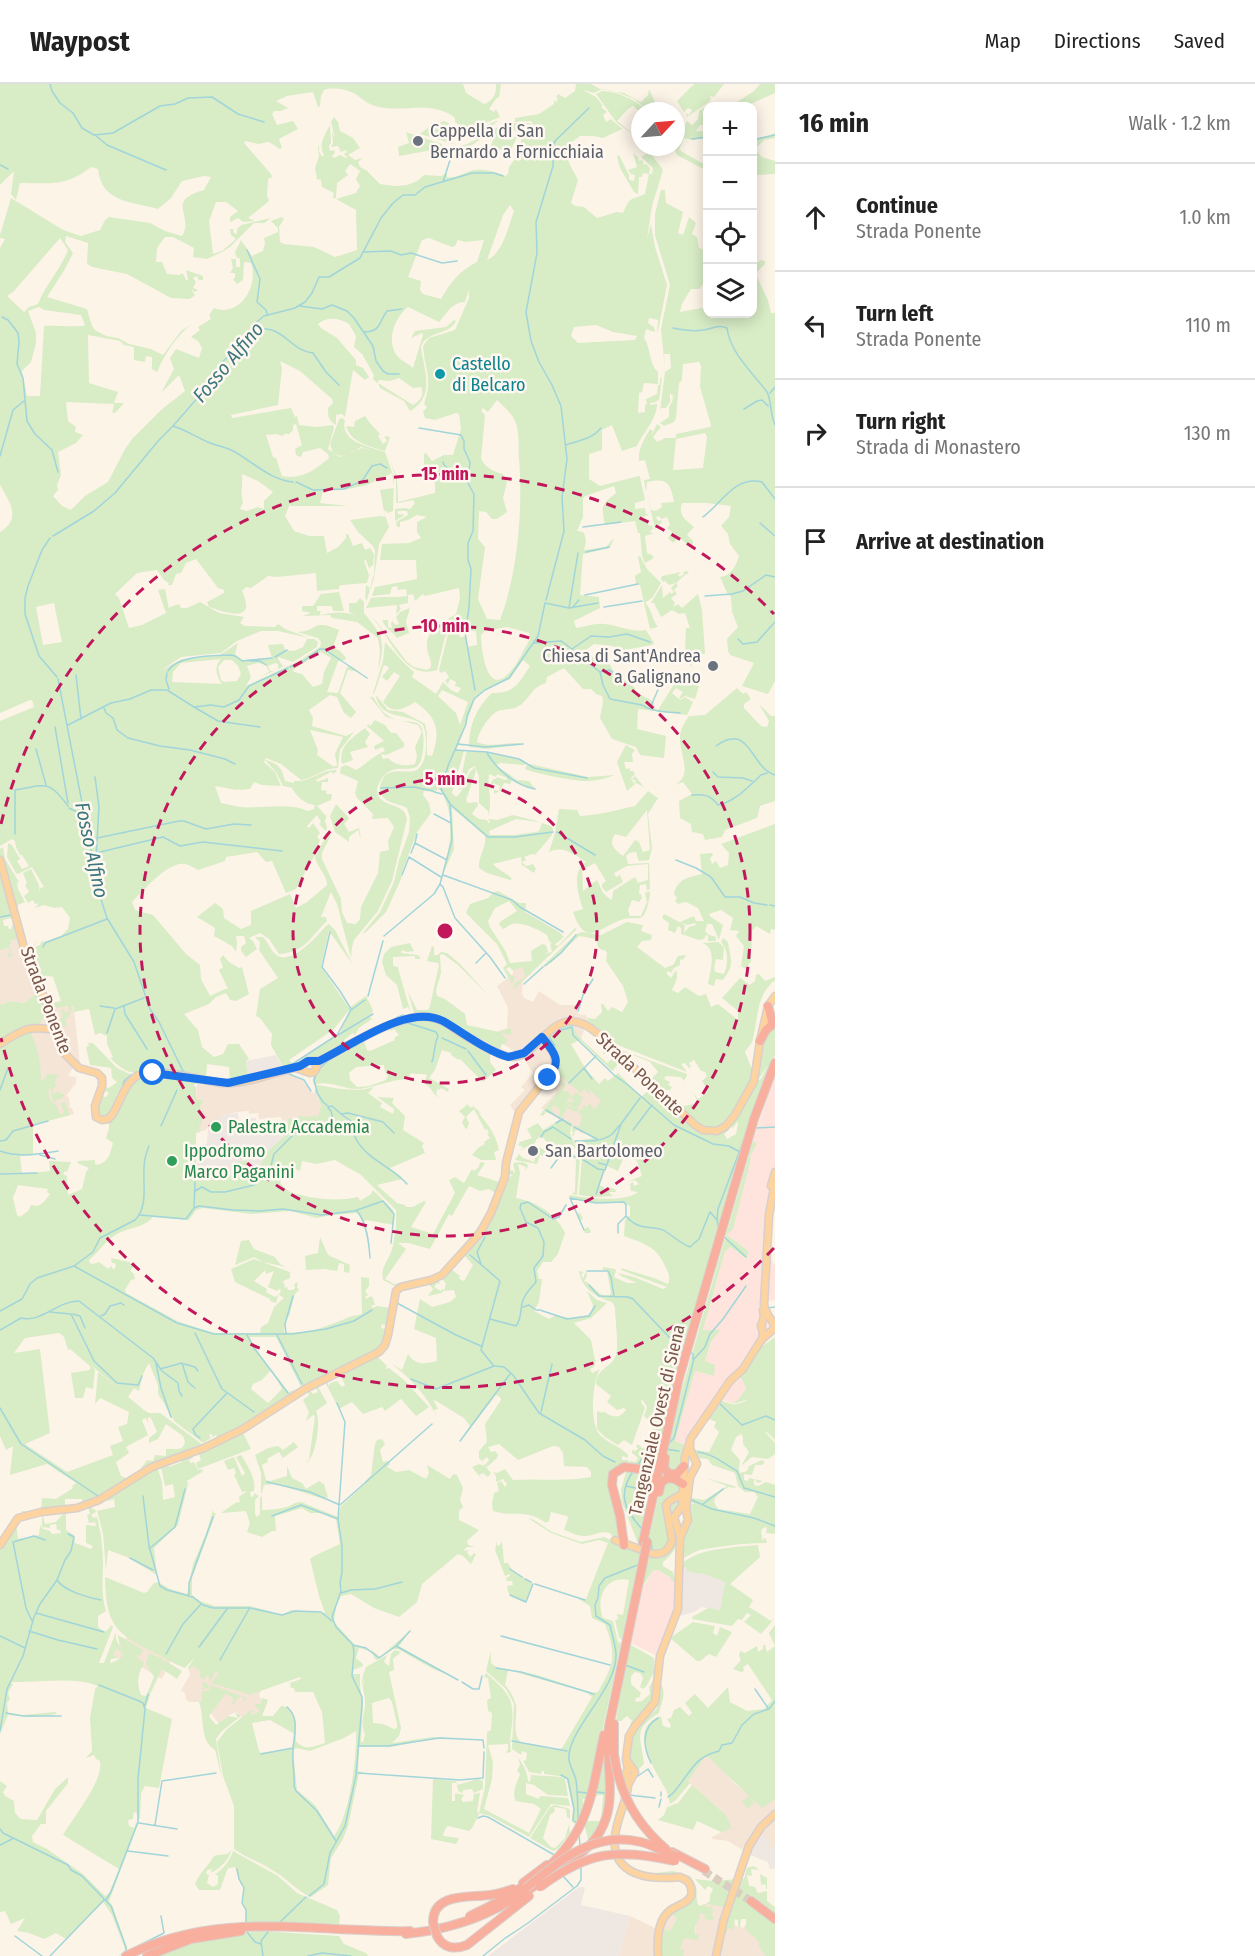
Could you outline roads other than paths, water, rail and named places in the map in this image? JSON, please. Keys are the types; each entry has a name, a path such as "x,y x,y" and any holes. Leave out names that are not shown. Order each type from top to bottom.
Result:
{"highway":[{"path":"760,1041 772,1023 768,1006"},
{"name":"Tangenziale Ovest di Siena","path":"552,1863 580,1826 592,1790 626,1639 679,1378 754,1119 775,1063"},
{"name":"Tangenziale Ovest di Siena","path":"670,1422 752,1136 775,1070"},
{"path":"640,1469 651,1467 657,1461 670,1422"},
{"path":"670,1422 664,1465 669,1476 676,1479 683,1487"},
{"path":"650,1519 661,1483 669,1476 678,1474 684,1463"},
{"path":"620,1538 612,1482 615,1472 624,1467 649,1473 653,1481 650,1519"},
{"path":"616,1683 614,1754 617,1773 626,1797 638,1818 651,1835 676,1859"},
{"path":"406,1934 450,1927 488,1914 522,1895 587,1849 600,1834 609,1809 608,1736 616,1683"},
{"path":"126,1956 180,1935 221,1928 250,1926 404,1931 438,1926 490,1909 526,1888 571,1854 598,1842 637,1841 704,1870 675,1854 651,1835"},
{"path":"552,1863 523,1883 506,1891 459,1897 447,1901 437,1909 433,1922 441,1943 457,1948 466,1945 537,1890 574,1865 601,1856 634,1853 676,1859"},
{"path":"470,1916 520,1888 552,1863"},
{"path":"147,1956 191,1939 244,1930 431,1933 465,1925 500,1911 537,1890"},
{"path":"751,1901 775,1917"},
{"path":"767,1909 775,1917"}],"main road":[{"name":"Strada Ponente","path":"0,860 29,965 52,1013 55,1030 65,1057 80,1068 96,1072 101,1077 103,1085 94,1110 96,1116 101,1120 106,1120 111,1116 130,1083 142,1074 153,1073 228,1083 306,1063 315,1064 398,1022 418,1016 436,1019 508,1057 524,1053 554,1027 564,1023 575,1022 590,1027 695,1125 703,1130 714,1132 730,1121 752,1087 756,1075 760,1041"},
{"path":"768,1006 775,996"},
{"path":"0,1044 27,1028 55,1030"},
{"path":"0,1545 15,1520 30,1514 77,1508 99,1500 150,1468 204,1448 243,1429 305,1389 379,1352 385,1346 396,1291 401,1287 442,1275 478,1235 492,1211 504,1181 507,1159 520,1110 556,1066 554,1054 542,1037"},
{"path":"306,1063 304,1066 306,1071"},
{"name":"Strada Ponente","path":"290,1068 314,1072 315,1064"},
{"path":"766,1333 761,1326 766,1214 775,1172"},
{"path":"658,1956 658,1935 662,1922 671,1909 687,1902 691,1896 689,1883 680,1877 639,1875 628,1870 616,1852 614,1839 630,1777 626,1773 630,1768 627,1755 628,1742 633,1729 651,1709 656,1698 660,1656 679,1602 680,1538 675,1515 682,1504 684,1463 690,1440 727,1384 743,1369 766,1333 775,1328 765,1312 764,1302 769,1215 775,1182"},
{"path":"762,1322 771,1320"},
{"path":"680,1538 688,1518 686,1509 689,1478 697,1466 696,1459 689,1448 690,1440"},
{"path":"684,1463 690,1456 696,1459"},
{"path":"620,1538 650,1553 664,1552 672,1543 665,1508 671,1499 679,1496 683,1487"},
{"path":"671,1499 682,1504"},
{"path":"676,1523 685,1524"},
{"path":"716,1956 723,1924 751,1843 761,1827 775,1814"}],"waterway":[{"path":"50,84 60,103 73,113 82,128 94,135 113,133 160,106 175,104 188,98 212,97 238,114 264,122"},
{"path":"546,600 564,531 562,497 567,459 561,406 531,341 526,312 537,253 536,222 553,166 553,145 589,108"},
{"path":"95,135 107,145 166,170"},
{"path":"757,139 775,135"},
{"path":"692,139 703,138"},
{"path":"443,182 451,157"},
{"path":"0,165 8,169"},
{"name":"Fosso Alfino","path":"53,536 94,511 115,493 214,379 222,362 240,347 258,321 264,316 295,308 305,302 319,277 329,277 360,258 381,218 393,203 403,195 415,195 425,187 472,173 494,173 503,176"},
{"path":"247,250 260,279 257,302 267,314"},
{"path":"363,252 391,251 401,255 411,253 442,263 457,261"},
{"path":"300,306 322,309 332,305 347,311 373,346 376,361 383,371 388,374 399,374"},
{"path":"364,332 377,328 387,311 402,309"},
{"path":"2,317 8,320 18,333 17,364 23,378 27,421 35,434 52,450 58,472"},
{"path":"673,328 696,331 718,327 727,328 737,354 768,394 775,425"},
{"path":"253,330 272,330 305,351 313,353 326,372 339,385"},
{"path":"770,393 775,387"},
{"path":"744,409 762,400 768,406"},
{"path":"0,456 13,410 24,401"},
{"path":"173,426 232,450 277,478 293,482"},
{"path":"419,428 461,435 470,462 468,482"},
{"path":"566,445 589,437 601,428"},
{"path":"443,462 468,483 474,494 473,531 468,543 468,560 471,569 466,627"},
{"path":"296,482 313,490 344,489 362,481 372,466 380,464 387,468"},
{"path":"703,517 736,486 744,483 762,482 775,499"},
{"path":"583,527 621,522"},
{"path":"760,523 775,536"},
{"name":"Fosso Alfino","path":"50,538 42,550 28,586 25,614 39,656 57,677"},
{"path":"586,552 609,547"},
{"path":"569,608 578,553"},
{"path":"705,596 732,594 743,591 766,575 775,577"},
{"path":"585,595 638,584"},
{"path":"572,608 579,600"},
{"path":"604,607 642,601"},
{"path":"384,936 434,894 440,884 452,840 450,804 441,789 474,699 485,690 509,678 538,636 545,603 569,608 598,603"},
{"path":"770,611 775,614"},
{"path":"738,639 743,644 757,642 775,622"},
{"path":"465,633 475,690"},
{"path":"534,643 561,641 572,649 591,636 609,637 627,634 650,642"},
{"path":"290,667 301,663 320,649 324,649 367,678"},
{"path":"572,649 600,672 609,670 617,675"},
{"path":"275,657 287,650"},
{"path":"168,671 179,662 196,657 231,655 242,661 272,658"},
{"path":"250,661 260,661 266,665"},
{"path":"68,725 111,703 130,699 151,690 167,690 194,707 211,705 224,707 239,700 249,686 288,668"},
{"path":"600,672 610,699 655,710 680,713"},
{"path":"167,673 166,680 169,689"},
{"path":"76,675 81,719"},
{"name":"Fosso Alfino","path":"58,679 92,854 92,871 107,918 134,962 150,1009 159,1022 184,1073"},
{"path":"650,708 661,683"},
{"path":"194,707 218,721 260,727"},
{"path":"104,708 106,713 113,718 117,730 128,738 190,750 225,759 235,764"},
{"path":"55,727 68,803"},
{"path":"716,746 728,740 736,739 743,742 760,764 775,775"},
{"path":"458,744 485,747 523,744"},
{"path":"36,749 46,785"},
{"path":"455,750 487,752 519,759 534,768 587,778"},
{"path":"487,753 507,776 535,789"},
{"path":"713,772 718,777 743,778 752,781"},
{"path":"692,795 707,796 718,805 730,801 761,775 767,773"},
{"path":"92,861 96,858 99,807 95,777"},
{"path":"15,834 15,790 46,786 56,791 68,806"},
{"path":"381,788 414,787 433,791"},
{"path":"434,792 442,794"},
{"path":"450,804 488,837 515,837 553,832"},
{"path":"69,808 85,816"},
{"path":"434,814 451,823"},
{"path":"97,838 179,821 206,829 234,824 251,825"},
{"path":"557,832 595,855"},
{"path":"417,834 415,843 447,860"},
{"path":"96,853 163,837 180,846 203,842 282,851"},
{"path":"411,853 415,843"},
{"path":"402,875 409,857 441,877"},
{"path":"676,860 711,877 725,897 740,897 767,905"},
{"path":"443,875 512,900 563,932"},
{"path":"440,884 455,918 490,957 505,978"},
{"path":"770,905 775,906"},
{"path":"0,917 11,915"},
{"path":"43,947 45,943 107,919"},
{"path":"330,932 322,967 351,1009"},
{"path":"545,966 561,953 576,935"},
{"path":"368,996 383,941"},
{"path":"476,963 486,953"},
{"path":"524,984 543,967"},
{"path":"578,1011 583,995 593,979"},
{"path":"107,1033 115,1009 144,998"},
{"path":"291,1065 337,1035 351,1010 365,1000"},
{"path":"100,1006 114,1008"},
{"path":"124,1006 125,1014 147,1049"},
{"path":"338,1035 373,1014"},
{"path":"396,1018 403,1015"},
{"path":"405,1022 436,1032 438,1036 432,1062"},
{"path":"554,1032 572,1027 573,1035 614,1075 674,1125 713,1144 729,1146 740,1152"},
{"path":"549,1037 555,1046"},
{"path":"442,1038 466,1049"},
{"path":"342,1052 357,1045"},
{"path":"468,1051 486,1075"},
{"path":"569,1083 596,1056"},
{"path":"320,1068 330,1059"},
{"path":"0,1090 8,1068"},
{"path":"135,1073 153,1068 184,1072"},
{"path":"584,1068 592,1079"},
{"path":"289,1074 304,1080 311,1091"},
{"path":"316,1074 314,1080 317,1091"},
{"path":"122,1089 124,1081 131,1075"},
{"path":"180,1081 181,1079 225,1086"},
{"path":"161,1126 177,1090"},
{"path":"316,1091 323,1102 341,1114 348,1113 383,1122 394,1133"},
{"path":"582,1159 598,1169 605,1170 621,1124 640,1098"},
{"path":"633,1130 652,1105"},
{"path":"328,1108 334,1123"},
{"path":"546,1110 571,1125"},
{"path":"341,1114 351,1121 355,1137 361,1146 407,1184"},
{"path":"556,1123 563,1119"},
{"path":"0,1141 6,1140 13,1131 48,1121"},
{"path":"575,1141 603,1139 611,1135 621,1124"},
{"path":"719,1230 718,1209 749,1126"},
{"path":"541,1137 544,1132 553,1127 571,1139"},
{"path":"574,1127 597,1139"},
{"path":"755,1128 775,1127"},
{"path":"195,1191 202,1187 211,1192 225,1192 254,1185 270,1170 274,1154 300,1128"},
{"path":"0,1311 22,1299 30,1284 37,1278 74,1266 93,1252 100,1238 135,1220 142,1209 144,1163 149,1146"},
{"path":"0,1151 22,1155 58,1151"},
{"path":"551,1168 562,1153 579,1158"},
{"path":"40,1155 55,1159"},
{"path":"599,1163 606,1165"},
{"path":"596,1194 604,1170"},
{"path":"0,1174 37,1173"},
{"path":"194,1208 195,1182"},
{"path":"584,1230 570,1198 596,1203 624,1202 626,1215"},
{"path":"140,1215 186,1219 194,1208 199,1206 260,1211 283,1209 322,1215 354,1211 383,1201 394,1214 391,1243"},
{"path":"490,1319 516,1326 520,1319 524,1298 536,1282 534,1268 543,1256 544,1242 538,1228 526,1222 520,1208 521,1204 528,1202 553,1219 559,1217 566,1205"},
{"path":"357,1211 365,1227 370,1258"},
{"path":"618,1233 618,1224 626,1216 637,1225 661,1229 690,1247 699,1239 710,1212 717,1220"},
{"path":"723,1236 746,1257"},
{"path":"481,1264 477,1252 485,1237"},
{"path":"470,1255 500,1281 481,1350 493,1365"},
{"path":"74,1266 177,1323 214,1334 292,1334 326,1329 354,1321 372,1310"},
{"path":"587,1271 608,1271 614,1296"},
{"path":"589,1285 599,1296 633,1299 670,1338 685,1349"},
{"path":"667,1445 674,1438 694,1359 705,1347 710,1334 746,1286"},
{"path":"286,1333 285,1324 293,1296"},
{"path":"0,1330 21,1318 29,1319 43,1315 64,1304 79,1301 153,1358 162,1371 178,1383 182,1396"},
{"path":"101,1316 110,1306 121,1303 124,1305"},
{"path":"397,1303 481,1346"},
{"path":"523,1307 529,1305 536,1310 567,1319 589,1316 595,1306"},
{"path":"767,1308 775,1307"},
{"path":"50,1312 71,1314 94,1361 117,1383 138,1385 142,1376"},
{"path":"73,1314 80,1316 85,1328"},
{"path":"195,1333 222,1389 254,1412"},
{"path":"247,1335 288,1393"},
{"path":"277,1335 302,1384"},
{"path":"689,1351 693,1354 693,1359"},
{"path":"156,1363 161,1388 171,1417"},
{"path":"160,1369 182,1363 188,1382 195,1388"},
{"path":"184,1364 195,1367 198,1371"},
{"path":"541,1412 552,1364"},
{"path":"411,1379 436,1389 494,1366 504,1367 513,1375 539,1413 585,1440 603,1456 615,1462"},
{"path":"460,1441 510,1374"},
{"path":"200,1438 193,1429 227,1393"},
{"path":"309,1896 324,1884 330,1853 345,1826 356,1775 362,1705 362,1697 352,1676 353,1645 336,1627 332,1617 341,1591 342,1572 342,1546 338,1519 345,1422 337,1403"},
{"path":"719,1403 742,1425 766,1416 775,1420"},
{"path":"0,1408 21,1444 98,1496"},
{"path":"341,1504 432,1424"},
{"path":"637,1466 647,1452 660,1448"},
{"path":"665,1449 679,1451"},
{"path":"698,1452 714,1457 737,1471 744,1488 775,1497"},
{"path":"634,1470 624,1494 627,1508 642,1529"},
{"path":"267,1482 310,1492 340,1505"},
{"path":"626,1486 650,1491"},
{"path":"149,1549 175,1527 185,1489"},
{"path":"703,1504 723,1489"},
{"path":"143,1496 149,1546 160,1586 193,1597 203,1605 213,1608 250,1608 282,1615 295,1611 321,1612 332,1621"},
{"path":"692,1500 712,1509 754,1518 775,1526"},
{"path":"272,1516 301,1505 338,1519"},
{"path":"189,1596 189,1583 213,1517"},
{"path":"0,1731 7,1689 23,1656 34,1617 57,1580 71,1551 74,1537 68,1534"},
{"path":"647,1535 651,1541 652,1550"},
{"path":"32,1621 26,1608 13,1542 34,1536 45,1540"},
{"path":"130,1558 153,1570"},
{"path":"578,1822 577,1785 569,1762 570,1749 581,1725 605,1689 615,1665 616,1653 610,1625 596,1616 595,1605 599,1586 605,1578 640,1564"},
{"path":"510,1569 522,1577"},
{"path":"525,1579 531,1582"},
{"path":"57,1580 71,1591 101,1600"},
{"path":"341,1593 351,1590 375,1589 402,1582"},
{"path":"510,1595 526,1602 533,1584"},
{"path":"535,1584 585,1600"},
{"path":"166,1654 183,1624 201,1604"},
{"path":"199,1647 227,1609"},
{"path":"220,1660 249,1609"},
{"path":"36,1613 104,1632"},
{"path":"29,1631 97,1649"},
{"path":"397,1645 410,1631"},
{"path":"0,1636 25,1648"},
{"path":"501,1636 610,1665"},
{"path":"353,1645 366,1648 379,1658 396,1646 458,1680"},
{"path":"625,1665 644,1672"},
{"path":"496,1668 521,1672 594,1694"},
{"path":"462,1682 473,1689 479,1689 482,1676"},
{"path":"99,1685 143,1703 145,1709 138,1779 138,1822 106,1900"},
{"path":"755,1689 768,1708"},
{"path":"145,1705 148,1694"},
{"path":"668,1797 697,1763 706,1756 719,1751 722,1745 732,1743 742,1725 754,1714 769,1709 775,1701"},
{"path":"287,1707 295,1723 294,1786 296,1791 317,1811 336,1841"},
{"path":"6,1713 23,1716 61,1716"},
{"path":"651,1763 646,1751 645,1738 652,1722 658,1718"},
{"path":"358,1746 388,1746 439,1738 483,1740 484,1748"},
{"path":"512,1741 567,1751"},
{"path":"261,1754 293,1748"},
{"path":"358,1773 460,1780 483,1778 484,1752"},
{"path":"635,1778 648,1769 653,1777"},
{"path":"155,1825 162,1781 216,1773"},
{"path":"561,1775 568,1779 574,1809 573,1820 577,1823"},
{"path":"578,1792 588,1793"},
{"path":"596,1792 606,1793"},
{"path":"629,1795 655,1798"},
{"path":"659,1807 661,1799"},
{"path":"478,1818 488,1817 556,1856"},
{"path":"139,1823 177,1829"},
{"path":"0,1829 3,1833 68,1865 71,1870 82,1876 111,1906 126,1947 126,1954"},
{"path":"579,1833 580,1846"},
{"path":"0,1845 12,1839"},
{"path":"128,1851 168,1856"},
{"path":"483,1956 577,1886 581,1880 581,1866"},
{"path":"237,1869 244,1888 242,1903 246,1910 246,1923"},
{"path":"562,1875 573,1887"},
{"path":"279,1923 306,1897"},
{"path":"50,1956 104,1900"},
{"path":"138,1946 164,1933 161,1916"},
{"path":"247,1932 255,1942 261,1944"},
{"path":"263,1956 261,1941 268,1932"},
{"path":"15,1936 42,1956"},
{"path":"308,1956 322,1953 351,1956"}],"tunnel":[{"path":"704,1871 751,1901"}],"place":[{"name":"Cappella di San Bernardo a Fornicchiaia","path":"418,141"},
{"name":"Castello di Belcaro","path":"440,374"},
{"name":"Chiesa di Sant'Andrea a Galignano","path":"713,666"},
{"name":"Palestra Accademia","path":"216,1127"},
{"name":"San Bartolomeo","path":"533,1151"},
{"name":"Ippodromo Marco Paganini","path":"172,1161"}]}
